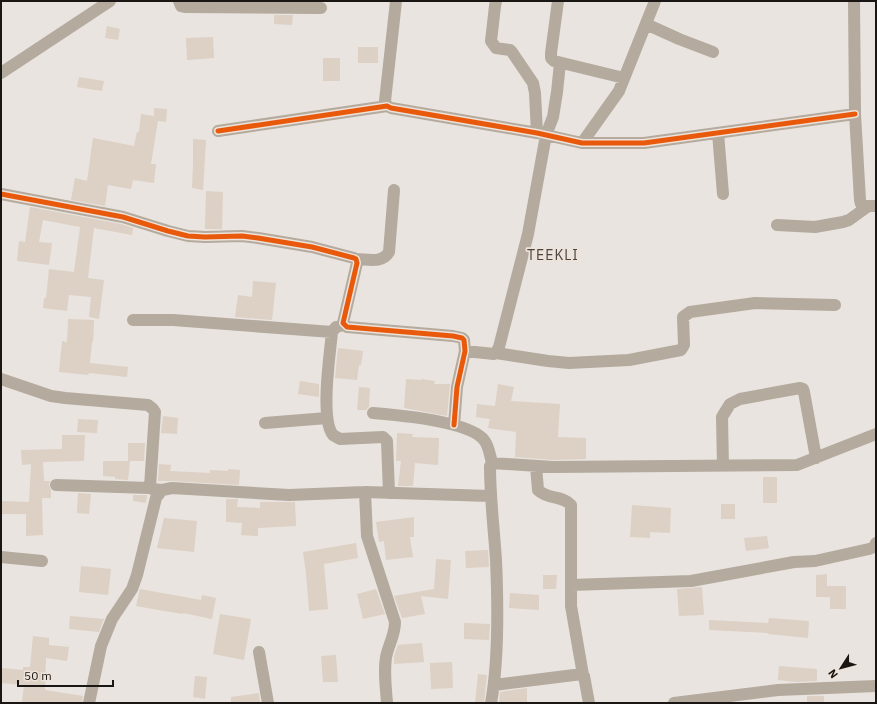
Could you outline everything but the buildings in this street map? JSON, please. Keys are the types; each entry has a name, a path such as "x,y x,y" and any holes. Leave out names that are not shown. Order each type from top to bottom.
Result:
{"street":[{"path":"3,70 110,1"},
{"path":"179,1 181,6 186,7 321,8"},
{"path":"387,106 385,101 396,1"},
{"path":"496,1 494,6 491,41 496,48 510,50 512,52 532,83 535,93 541,134 528,234 499,347 496,353"},
{"path":"558,1 551,53 552,59 560,63 624,78"},
{"path":"582,143 619,91 655,1"},
{"path":"854,1 855,114 860,200 863,205 872,206"},
{"path":"646,24 712,52"},
{"path":"541,134 553,117 560,63"},
{"path":"218,131 387,106 391,108 541,134 582,143 644,143 855,114"},
{"path":"718,133 723,194"},
{"path":"1,194 123,217 188,236 242,236 312,247 350,256 356,259 382,259 389,252 394,190"},
{"path":"777,225 815,226 843,222 872,206"},
{"path":"343,325 357,263 356,259"},
{"path":"465,351 491,354 496,353 569,363 629,360 681,350 684,345 683,317 690,312 755,303 836,305"},
{"path":"133,320 173,320 332,332"},
{"path":"389,493 386,439 384,437 336,438 330,433 326,418 326,404 332,332 336,327 343,325 347,327 462,338 464,340 465,351 457,386 454,425"},
{"path":"1,379 51,396 148,406 155,412 156,498 134,584 112,619 103,641 98,658 90,703"},
{"path":"723,466 722,417 730,404 740,399 800,388 803,389 804,392 816,458"},
{"path":"373,413 408,416 454,425 476,433 484,440 489,449 492,463 490,466 490,496 496,560 497,609 494,685 491,703"},
{"path":"265,422 326,418"},
{"path":"492,463 553,467 797,465 876,434"},
{"path":"536,466 538,490 546,496 558,497 568,501 571,505 571,606 589,703"},
{"path":"56,486 156,489 172,488 290,495 365,492 490,496"},
{"path":"365,492 367,536 395,622 395,630 386,660 387,703"},
{"path":"571,585 691,581 794,562 815,561 874,547 876,544"},
{"path":"1,557 42,561"},
{"path":"259,652 268,703"},
{"path":"494,685 581,674 584,675"},
{"path":"674,703 778,690 876,686"}],"cycle path":[{"path":"218,131 387,106 391,108 537,133 582,143 644,143 855,114"},
{"path":"1,194 123,217 188,236 242,236 258,238 312,247 356,259 357,263 343,323 347,327 453,336 464,340 465,351 457,387 454,425"}],"district":[{"name":"TEEKLI","path":"553,255"}]}
